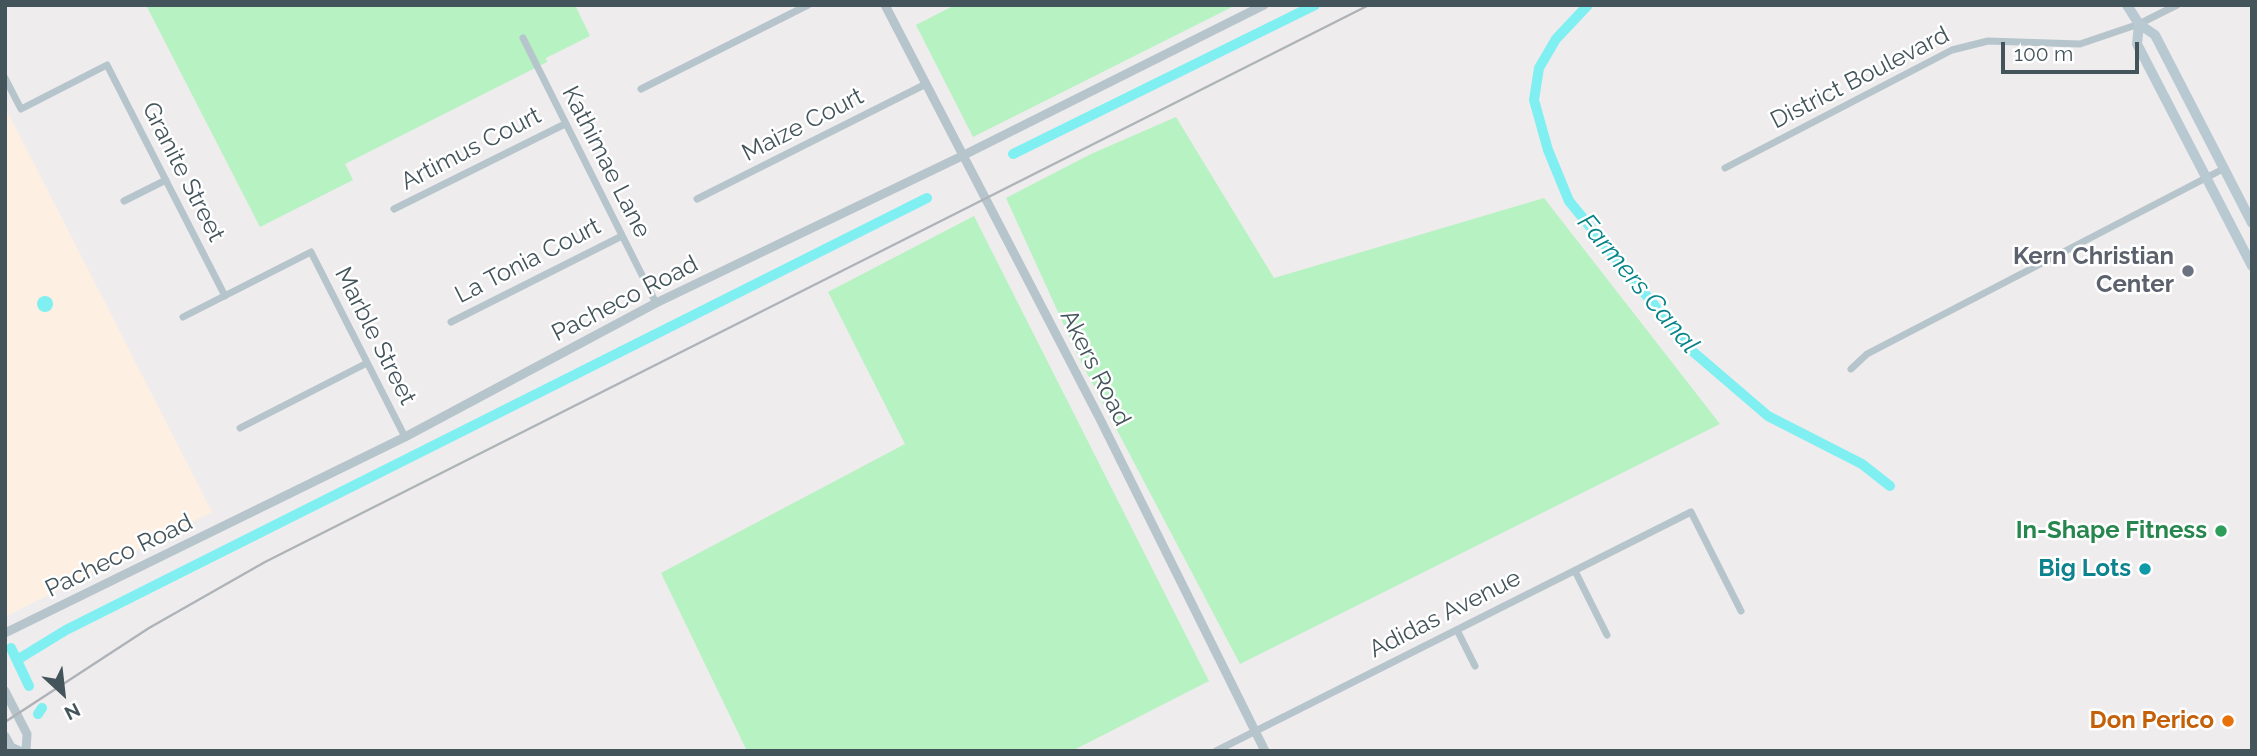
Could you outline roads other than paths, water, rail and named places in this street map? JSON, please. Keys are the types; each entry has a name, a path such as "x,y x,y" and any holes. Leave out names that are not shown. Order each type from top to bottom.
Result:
{"main road":[{"path":"2127,5 2139,24 2155,35 2252,223"},
{"path":"2139,24 2137,44 2252,266"}],"street":[{"path":"641,89 808,5"},
{"name":"Akers Road","path":"885,5 1099,417 1265,751"},
{"name":"Pacheco Road","path":"5,633 405,437 656,303 962,156 1264,5"},
{"name":"District Boulevard","path":"1725,168 1952,50 1988,41 2080,44 2139,24 2177,5"},
{"name":"Kathimae Lane","path":"523,38 656,303"},
{"name":"Granite Street","path":"5,78 21,109 107,65 225,296"},
{"name":"Maize Court","path":"697,199 926,85"},
{"name":"Artimus Court","path":"394,209 565,124"},
{"path":"1852,369 1867,354 2225,168"},
{"path":"124,201 166,180"},
{"name":"La Tonia Court","path":"451,321 622,236"},
{"name":"Marble Street","path":"225,296 311,252 405,437"},
{"path":"183,317 225,296"},
{"path":"240,428 367,363"},
{"name":"Adidas Avenue","path":"1216,751 1691,512 1741,611"},
{"path":"1575,571 1607,635"},
{"path":"1457,630 1475,666"},
{"path":"5,691 27,734 26,751"},
{"path":"5,736 11,747 20,751"}],"water":[{"path":"45,296 51,298 51,310 45,312 39,310 37,304 39,298"}],"waterway":[{"path":"1013,154 1315,5"},
{"name":"Farmers Canal","path":"1588,5 1556,39 1539,68 1534,100 1548,150 1569,201 1691,350 1768,416 1862,464 1890,486"},
{"path":"17,660 66,630 927,198"},
{"path":"11,648 29,686"},
{"path":"38,714 42,708"}],"railway":[{"path":"5,722 149,628 265,562 1369,5"}],"place":[{"name":"Kern Christian Center","path":"2188,271"},
{"name":"In-Shape Fitness","path":"2221,531"},
{"name":"Big Lots","path":"2145,569"},
{"name":"Don Perico","path":"2228,721"}]}
